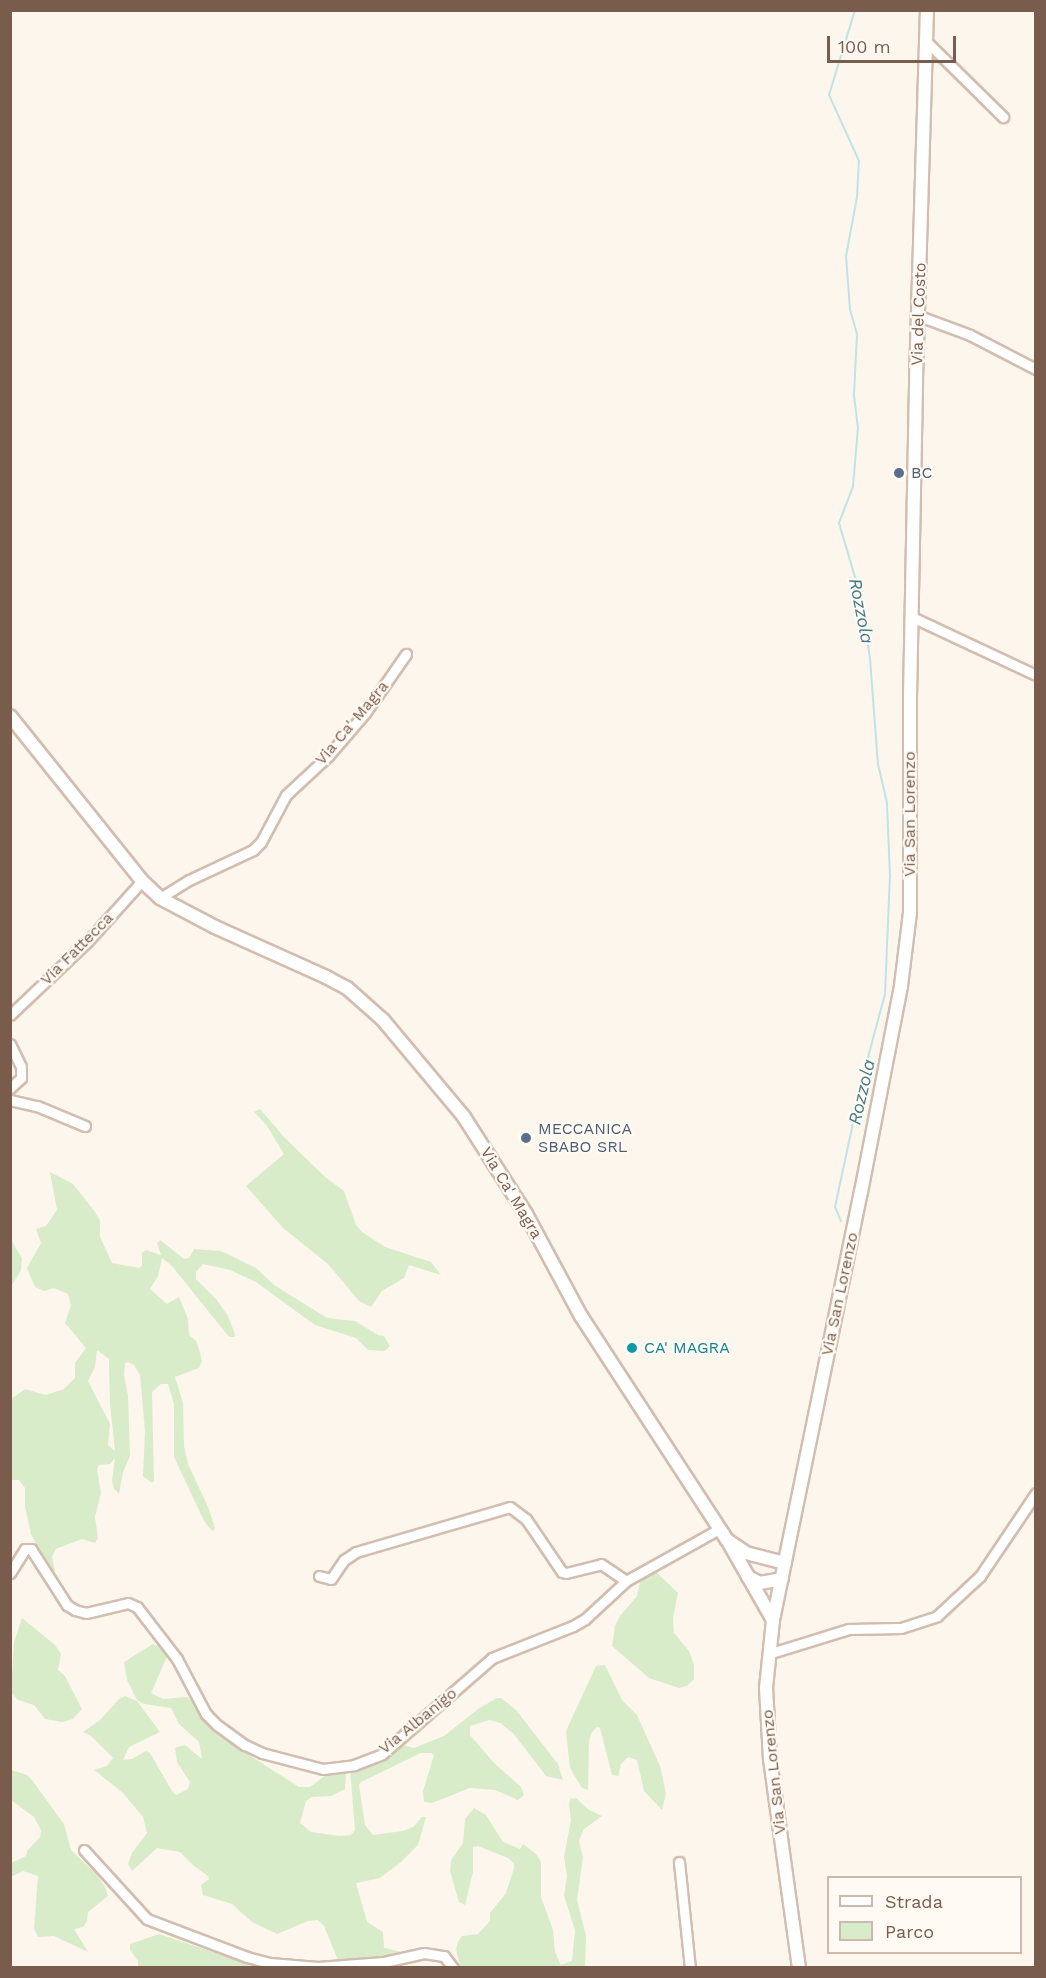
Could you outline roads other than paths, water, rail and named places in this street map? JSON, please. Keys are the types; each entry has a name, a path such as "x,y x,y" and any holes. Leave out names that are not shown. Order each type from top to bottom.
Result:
{"main road":[{"name":"Via del Costo","path":"912,617 927,10"},
{"name":"Via San Lorenzo","path":"799,1968 770,1759 766,1688 768,1654 901,986 910,913 912,617"},
{"name":"Via Ca' Magra","path":"10,716 142,881 160,898 214,927 347,988 382,1020 464,1117 526,1214 581,1316 727,1540 746,1552 785,1563"},
{"path":"727,1540 749,1579 760,1583 782,1579"},
{"path":"744,1570 773,1620"}],"street":[{"path":"927,42 1003,117"},
{"path":"919,316 970,335 1035,369"},
{"path":"912,617 1035,675"},
{"name":"Via Ca' Magra","path":"160,898 199,875 253,850 261,842 286,795 328,756 365,713 406,654"},
{"name":"Via Fattecca","path":"10,1016 87,942 142,881"},
{"path":"10,1044 21,1067 21,1078 10,1088"},
{"path":"10,1100 37,1106 85,1126"},
{"path":"768,1654 849,1629 901,1628 937,1616 980,1576 1035,1493"},
{"path":"319,1576 331,1579 344,1560 356,1552 510,1507 526,1520 562,1572 601,1564 626,1581"},
{"name":"Via Albanigo","path":"10,1573 25,1549 31,1549 67,1605 75,1610 86,1613 128,1603 137,1607 177,1659 206,1714 217,1725 245,1745 262,1753 323,1769 354,1765 382,1754 492,1658 585,1620 626,1581 719,1529"},
{"path":"84,1850 147,1919 247,1957 270,1963 318,1967 384,1962 424,1953 444,1956 453,1968"},
{"path":"679,1862 690,1968"}],"waterway":[{"name":"Rozzola","path":"841,1221 835,1207 863,1076 885,994 890,876 887,803 878,765 870,658 860,594 839,523 853,486 858,428 854,394 857,334 850,309 846,256 857,197 859,161 829,95 855,10"}],"place":[{"name":"BC","path":"899,473"},
{"name":"MECCANICA SBABO SRL","path":"526,1138"},
{"name":"CA' MAGRA","path":"632,1348"}]}
